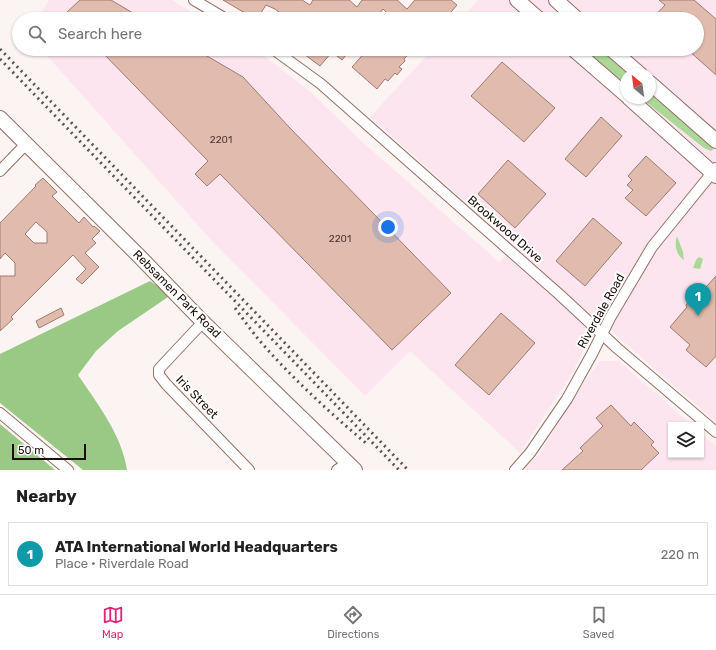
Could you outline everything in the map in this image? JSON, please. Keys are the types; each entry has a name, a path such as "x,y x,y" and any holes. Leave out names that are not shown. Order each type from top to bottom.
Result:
{"street":[{"path":"194,0 214,12"},
{"path":"517,0 531,12"},
{"path":"556,0 569,12"},
{"name":"Brookwood Drive","path":"283,56 321,84 344,106 508,248 602,334 716,432"},
{"path":"581,56 620,90"},
{"path":"619,56 633,68"},
{"path":"656,88 716,141"},
{"path":"636,104 715,172"},
{"name":"Rebsamen Park Road","path":"0,118 140,257 346,468"},
{"path":"0,171 26,144"},
{"name":"Riverdale Road","path":"515,470 530,453 567,399 610,318 652,247 715,172"},
{"name":"Iris Street","path":"203,322 159,369 159,375 249,470"},
{"path":"0,413 68,470"}],"shaded area":[{"path":"49,0 172,0 192,12 42,12"},
{"path":"478,0 716,0 716,422 621,340 599,317 573,372 520,453 410,351 365,396 212,241 47,56 263,56 312,93 358,138 499,262 515,246 370,117 427,56 704,56 704,12 467,12"},
{"path":"600,361 619,361 689,422 668,422 668,458 704,458 704,436 716,446 716,470 523,470 540,453 583,384"}],"green space":[{"path":"590,56 610,56 625,68 620,68 620,81"},
{"path":"656,94 712,144 713,149 711,151 704,148 649,104 656,104"},
{"path":"677,236 683,252 684,260 676,250"},
{"path":"699,257 703,259 700,269 693,268 696,260"},
{"path":"150,281 171,295 118,331 96,351 78,375 108,420 120,444 127,470 83,470 0,403 0,354"},
{"path":"0,424 55,470 0,470"}],"building":[{"path":"80,0 111,0 131,12 67,12"},
{"path":"223,0 302,0 310,5 313,0 349,0 357,7 362,0 397,0 407,9 415,0 451,0 457,5 451,12 386,12 383,9 381,12 279,12 266,5 262,12 243,12"},
{"path":"659,0 694,0 716,19 716,75 695,56 704,56 704,12 658,12 665,5"},
{"path":"106,56 207,56 243,77 289,127 451,293 392,350 220,174 207,186 195,174 208,161"},
{"path":"306,56 329,56 320,66"},
{"path":"337,56 345,56 342,60"},
{"path":"362,56 407,56 404,59 405,61 399,67 402,69 397,75 395,73 388,81 385,79 377,89 352,67"},
{"path":"502,62 555,108 524,142 471,96"},
{"path":"601,117 622,136 586,177 565,159"},
{"path":"646,156 676,183 646,216 625,198 633,190 627,185 632,180 628,176"},
{"path":"508,160 546,194 515,228 478,194"},
{"path":"43,178 57,192 52,196 79,223 84,217 93,227 94,226 100,231 92,239 96,243 85,253 99,267 82,284 76,279 86,269 73,255 11,317 13,319 0,331 0,276 15,276 15,263 5,253 0,259 0,223 36,186 35,185","holes":["36,222 47,232 47,243 34,243 25,234"]},
{"path":"593,218 622,243 585,286 556,261"},
{"path":"716,276 716,356 706,367 686,350 690,345 670,327 703,285 706,287"},
{"path":"61,308 64,315 39,328 36,321"},
{"path":"501,313 535,343 489,395 455,365"},
{"path":"611,405 631,426 634,422 654,442 651,445 659,453 641,470 562,470 583,451 580,448 603,426 596,418"}],"railway":[{"path":"0,49 408,470"},
{"path":"0,59 399,470"},
{"path":"235,308 259,340 284,368 367,444"}],"place":[{"name":"ATA International World Headquarters","path":"698,316"}]}
